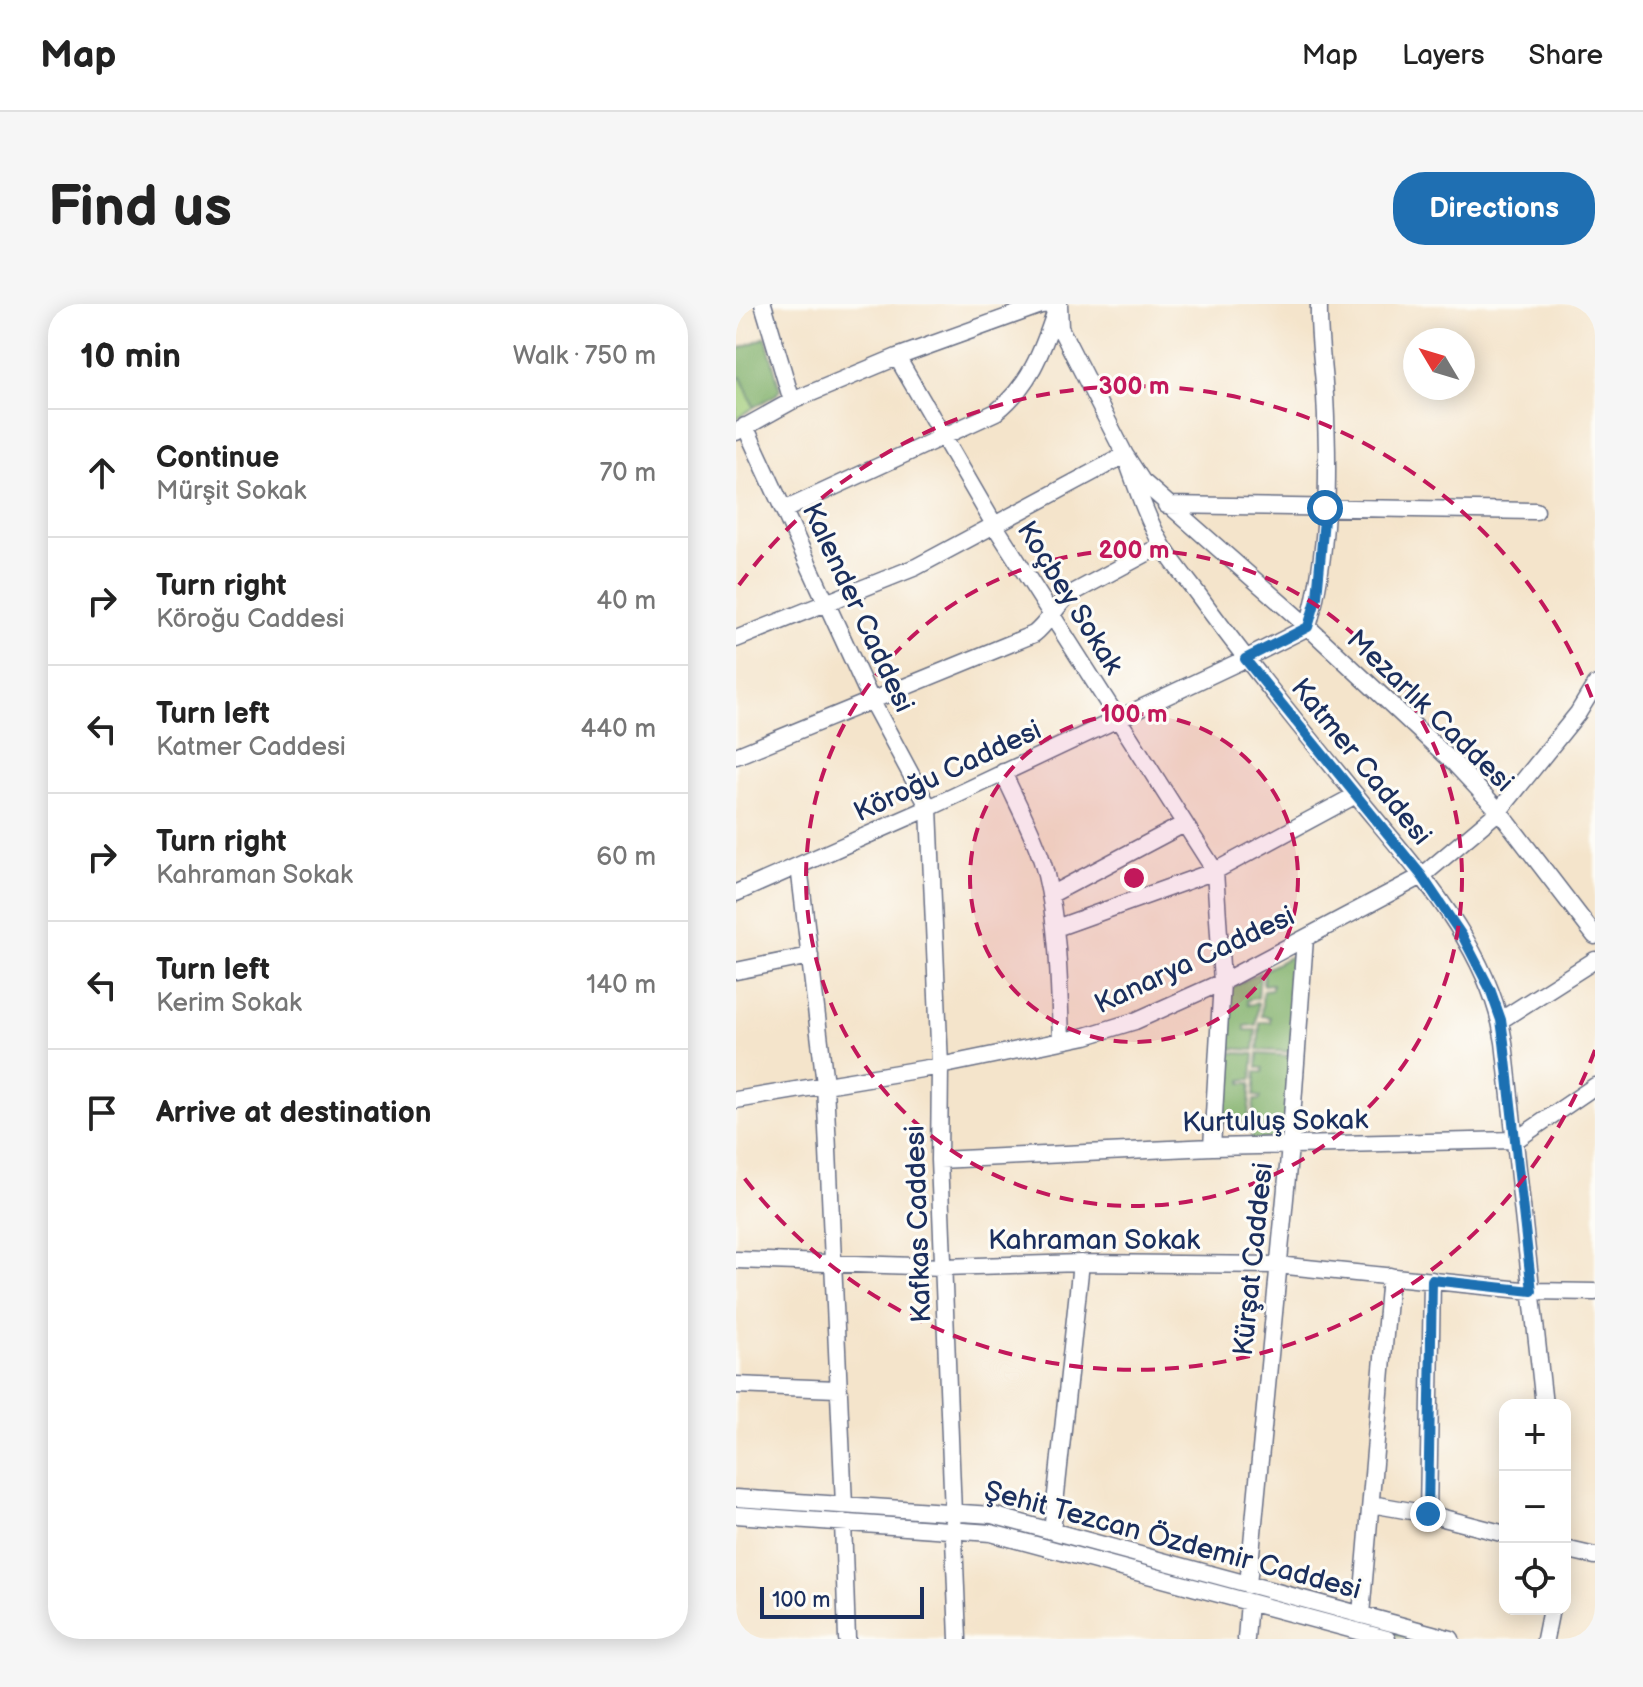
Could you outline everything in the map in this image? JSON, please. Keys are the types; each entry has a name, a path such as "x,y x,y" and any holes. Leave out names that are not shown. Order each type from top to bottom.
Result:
{"street":[{"path":"741,429 792,401 897,357 1041,304 1051,304"},
{"path":"784,510 996,412 1020,389 1042,352 1058,304"},
{"name":"Mezarlık Caddesi","path":"1058,304 1060,328 1125,455 1142,481 1308,627 1455,764 1499,811 1595,936"},
{"path":"1308,627 1317,597 1328,453 1319,304"},
{"path":"768,307 792,401"},
{"name":"Koçbey Sokak","path":"897,357 995,526 1215,871 1222,982 1212,1147"},
{"name":"Kalender Caddesi","path":"741,429 784,510 871,700 929,808"},
{"path":"736,639 916,567 1125,455"},
{"name":"Katmer Caddesi","path":"1125,455 1162,545 1245,659 1422,876 1463,937 1490,989 1501,1020 1543,1399"},
{"path":"1166,505 1536,511"},
{"path":"736,756 1034,634 1069,595 1162,545"},
{"name":"Köroğu Caddesi","path":"736,893 929,808 1308,627"},
{"name":"Kanarya Caddesi","path":"736,1100 940,1066 1108,1030 1222,982 1422,876 1499,811 1578,713 1595,685"},
{"path":"1003,772 1038,848 1050,895 1056,928 1061,1041"},
{"path":"1056,928 1215,871 1356,795"},
{"name":"Kafkas Caddesi","path":"929,808 958,1639"},
{"path":"1050,895 1184,824"},
{"path":"799,866 825,1084 847,1639"},
{"name":"Kürşat Caddesi","path":"1246,1639 1290,1146 1305,938"},
{"path":"736,971 810,956"},
{"path":"1501,1020 1595,960"},
{"path":"1516,1140 1595,1086"},
{"name":"Kurtuluş Sokak","path":"939,1160 1212,1147 1516,1140"},
{"name":"Kahraman Sokak","path":"736,1260 943,1267 1081,1263 1277,1265 1532,1291 1595,1292"},
{"path":"1052,1531 1081,1263"},
{"path":"1361,1615 1390,1276"},
{"path":"1428,1514 1432,1280"},
{"path":"736,1385 837,1389"},
{"name":"Şehit Tezcan Özdemir Caddesi","path":"736,1498 991,1533 1248,1593 1361,1615 1451,1639"},
{"path":"1371,1504 1428,1514 1499,1532"},
{"name":"Şehit Tezcan Özdemir Caddesi","path":"736,1515 953,1511 992,1515 1248,1593 1341,1633 1387,1639"},
{"path":"1571,1550 1595,1556"},
{"path":"1545,1639 1550,1615"}],"green space":[{"path":"766,337 780,389 777,394 754,407 741,377 736,379 736,350"},
{"path":"741,377 754,407 736,419 736,379"},
{"path":"1297,953 1292,1052 1258,1050 1260,1022 1270,1022 1270,1017 1261,1016 1263,990 1272,989 1272,984 1263,985 1264,970"},
{"path":"1260,972 1258,998 1247,1000 1248,1005 1258,1003 1256,1025 1245,1026 1245,1030 1256,1030 1254,1050 1223,1048 1227,990"},
{"path":"1223,1052 1254,1054 1252,1079 1242,1080 1242,1083 1251,1083 1248,1122 1218,1122"},
{"path":"1258,1054 1292,1056 1284,1138 1251,1140 1254,1100 1261,1097 1254,1096 1256,1072 1263,1072 1263,1068 1257,1068"},
{"path":"986,1522 1426,1639 1411,1639 985,1525"}],"route":[{"path":"1325,508 1317,597 1308,627 1245,659 1422,876 1463,937 1490,989 1501,1020 1532,1291 1432,1280 1428,1514"}]}
